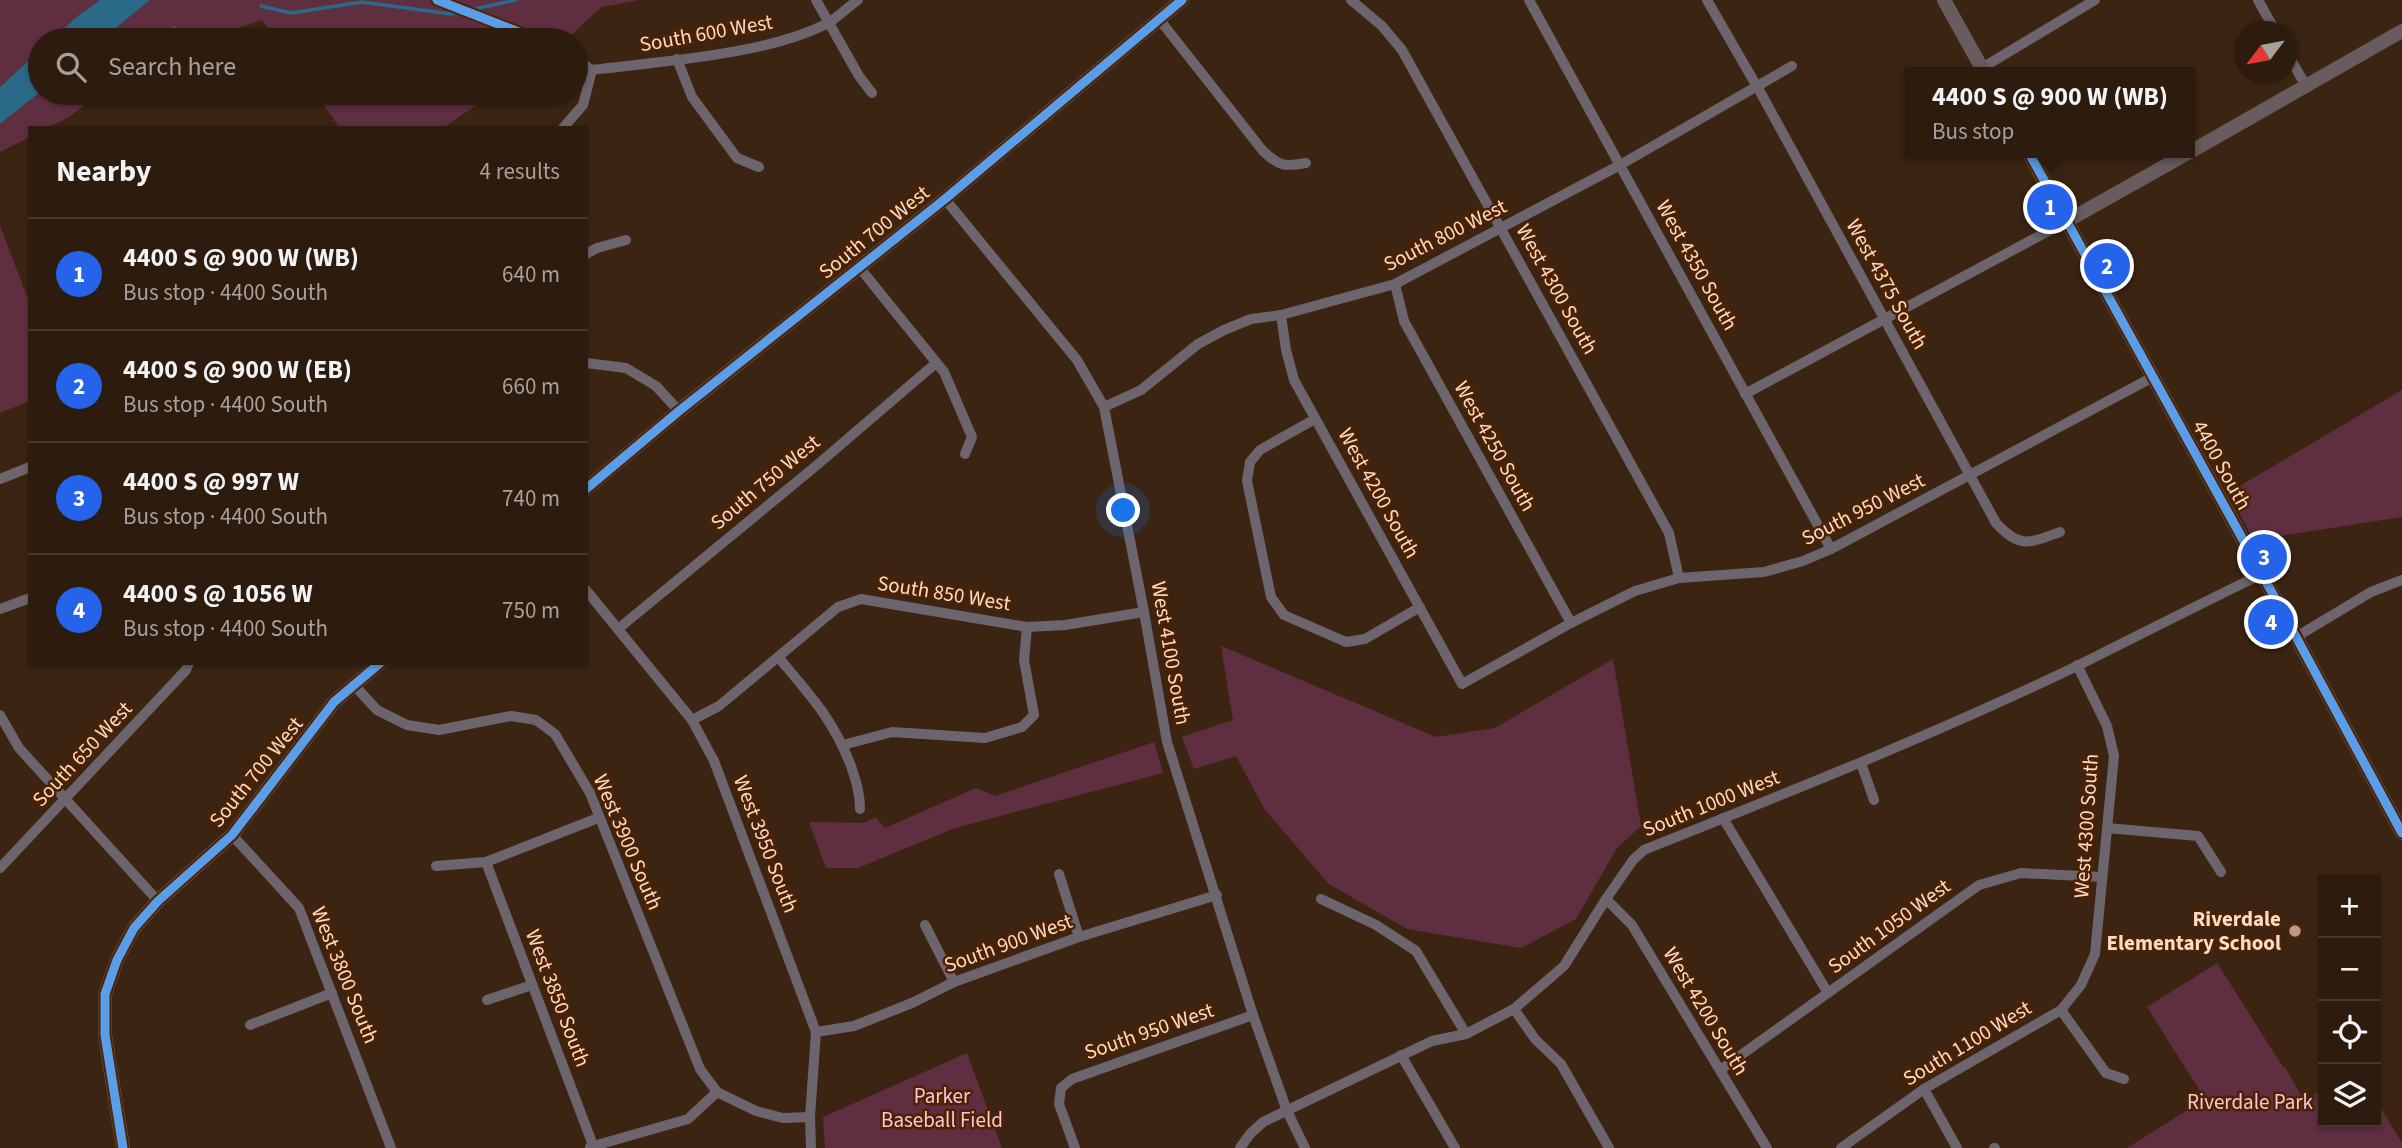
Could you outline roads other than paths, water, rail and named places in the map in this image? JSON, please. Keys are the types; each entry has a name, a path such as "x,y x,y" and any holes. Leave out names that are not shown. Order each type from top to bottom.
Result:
{"street":[{"path":"816,0 859,76 872,93"},
{"name":"South 600 West","path":"593,70 677,60 754,47 793,37 829,22 858,0"},
{"name":"South 700 West","path":"588,487 944,199 1182,0"},
{"name":"West 4300 South","path":"1351,0 1382,26 1402,50 1669,533 1679,578"},
{"name":"West 4350 South","path":"1529,0 1831,549"},
{"name":"West 4375 South","path":"1707,0 1757,86 1996,523 2011,539 2031,542 2060,532"},
{"path":"1944,0 1981,67"},
{"path":"1988,67 2095,0"},
{"path":"2258,0 2270,21"},
{"path":"1159,19 1262,151 1275,162 1288,166 1306,163"},
{"path":"2195,149 2402,31"},
{"path":"677,60 692,97 737,158 759,167"},
{"name":"South 800 West","path":"1104,407 1140,390 1198,344 1224,330 1251,319 1281,315 1395,284 1620,166 1792,65"},
{"path":"588,67 593,70 588,88"},
{"path":"2297,69 2306,86"},
{"path":"565,126 583,105"},
{"name":"4400 South","path":"2032,158 2402,833"},
{"path":"1745,394 2067,222 2179,158"},
{"name":"West 4100 South","path":"944,199 1077,360 1104,407 1167,742 1253,1015 1287,1111 1304,1148"},
{"path":"588,253 626,240"},
{"path":"859,267 944,372 972,437 965,454"},
{"name":"West 4250 South","path":"1395,284 1404,321 1571,623"},
{"name":"West 4200 South","path":"1281,315 1286,351 1294,380 1462,684"},
{"path":"588,363 626,368 656,386 679,411"},
{"name":"South 750 West","path":"618,629 936,363"},
{"name":"South 950 West","path":"1462,684 1571,623 1635,591 1679,578 1764,572 1803,561 1831,549 2153,377"},
{"path":"1315,419 1261,450 1250,462 1247,481 1270,597 1284,615 1346,642 1365,639 1420,607"},
{"path":"0,479 28,468"},
{"name":"South 1000 West","path":"1240,1148 1250,1134 1264,1122 1401,1055 1432,1041 1466,1034 1514,1009 1564,966 1606,899 1633,860 1644,850 1861,763 2077,665 2262,574"},
{"path":"2296,637 2371,592 2402,580"},
{"name":"West 3950 South","path":"588,592 692,720 714,761 816,1032 810,1117 811,1148"},
{"path":"0,609 28,599"},
{"name":"South 850 West","path":"692,720 719,706 838,607 862,599 1027,627 1065,625 1144,612"},
{"path":"843,745 892,732 985,738 1022,727 1034,715 1024,660 1027,627"},
{"path":"778,657 829,718 843,745 860,793 860,809"},
{"name":"South 650 West","path":"0,868 66,800 188,665"},
{"name":"South 700 West","path":"123,1148 105,1035 105,995 117,960 134,928 158,901 232,835 334,702 378,665"},
{"name":"West 4300 South","path":"2077,665 2107,726 2114,757 2095,954"},
{"name":"West 3900 South","path":"354,685 377,710 407,725 439,730 511,716 536,720 555,734 590,793 700,1069 717,1092"},
{"path":"0,715 19,748 158,901"},
{"path":"1861,763 1874,800"},
{"path":"436,866 486,862 598,818"},
{"path":"1723,818 1828,993"},
{"path":"2107,828 2198,836 2221,873"},
{"name":"West 3800 South","path":"232,835 299,908 391,1148"},
{"name":"West 3850 South","path":"486,862 591,1147"},
{"name":"South 1050 West","path":"1720,1070 1979,885 2021,873 2102,877"},
{"path":"1059,874 1079,937"},
{"name":"South 900 West","path":"816,1032 854,1026 912,1003 954,982 1079,937 1217,895"},
{"path":"1321,899 1376,925 1416,951 1466,1034"},
{"name":"West 4200 South","path":"1606,899 1632,925 1767,1148"},
{"path":"925,925 954,982"},
{"name":"South 1100 West","path":"1841,1148 1924,1089 2061,1010 2081,985 2095,954"},
{"path":"487,1000 532,985"},
{"path":"250,1025 332,993"},
{"path":"1514,1009 1535,1039 1561,1065 1609,1148"},
{"path":"2061,1010 2106,1073 2124,1079"},
{"name":"South 950 West","path":"1075,1148 1059,1104 1061,1088 1072,1079 1253,1015"},
{"path":"1401,1055 1455,1148"},
{"path":"1924,1089 1957,1148"},
{"path":"591,1147 688,1119 717,1092 757,1111 783,1118 810,1117"}],"water":[{"path":"100,0 150,0 116,28 64,28"},
{"path":"28,61 28,102 0,124 0,87"}],"waterway":[{"path":"261,6 291,13 362,2 451,14 516,0"}],"place":[{"name":"4400 S @ 900 W (WB)","path":"2050,207"},
{"name":"4400 S @ 900 W (EB)","path":"2107,266"},
{"name":"4400 S @ 997 W","path":"2264,557"},
{"name":"4400 S @ 1056 W","path":"2271,622"},
{"name":"Riverdale Elementary School","path":"2295,931"}],"park label":[{"name":"Riverdale Park","path":"2250,1102"},
{"name":"Parker Baseball Field","path":"942,1108"}]}
